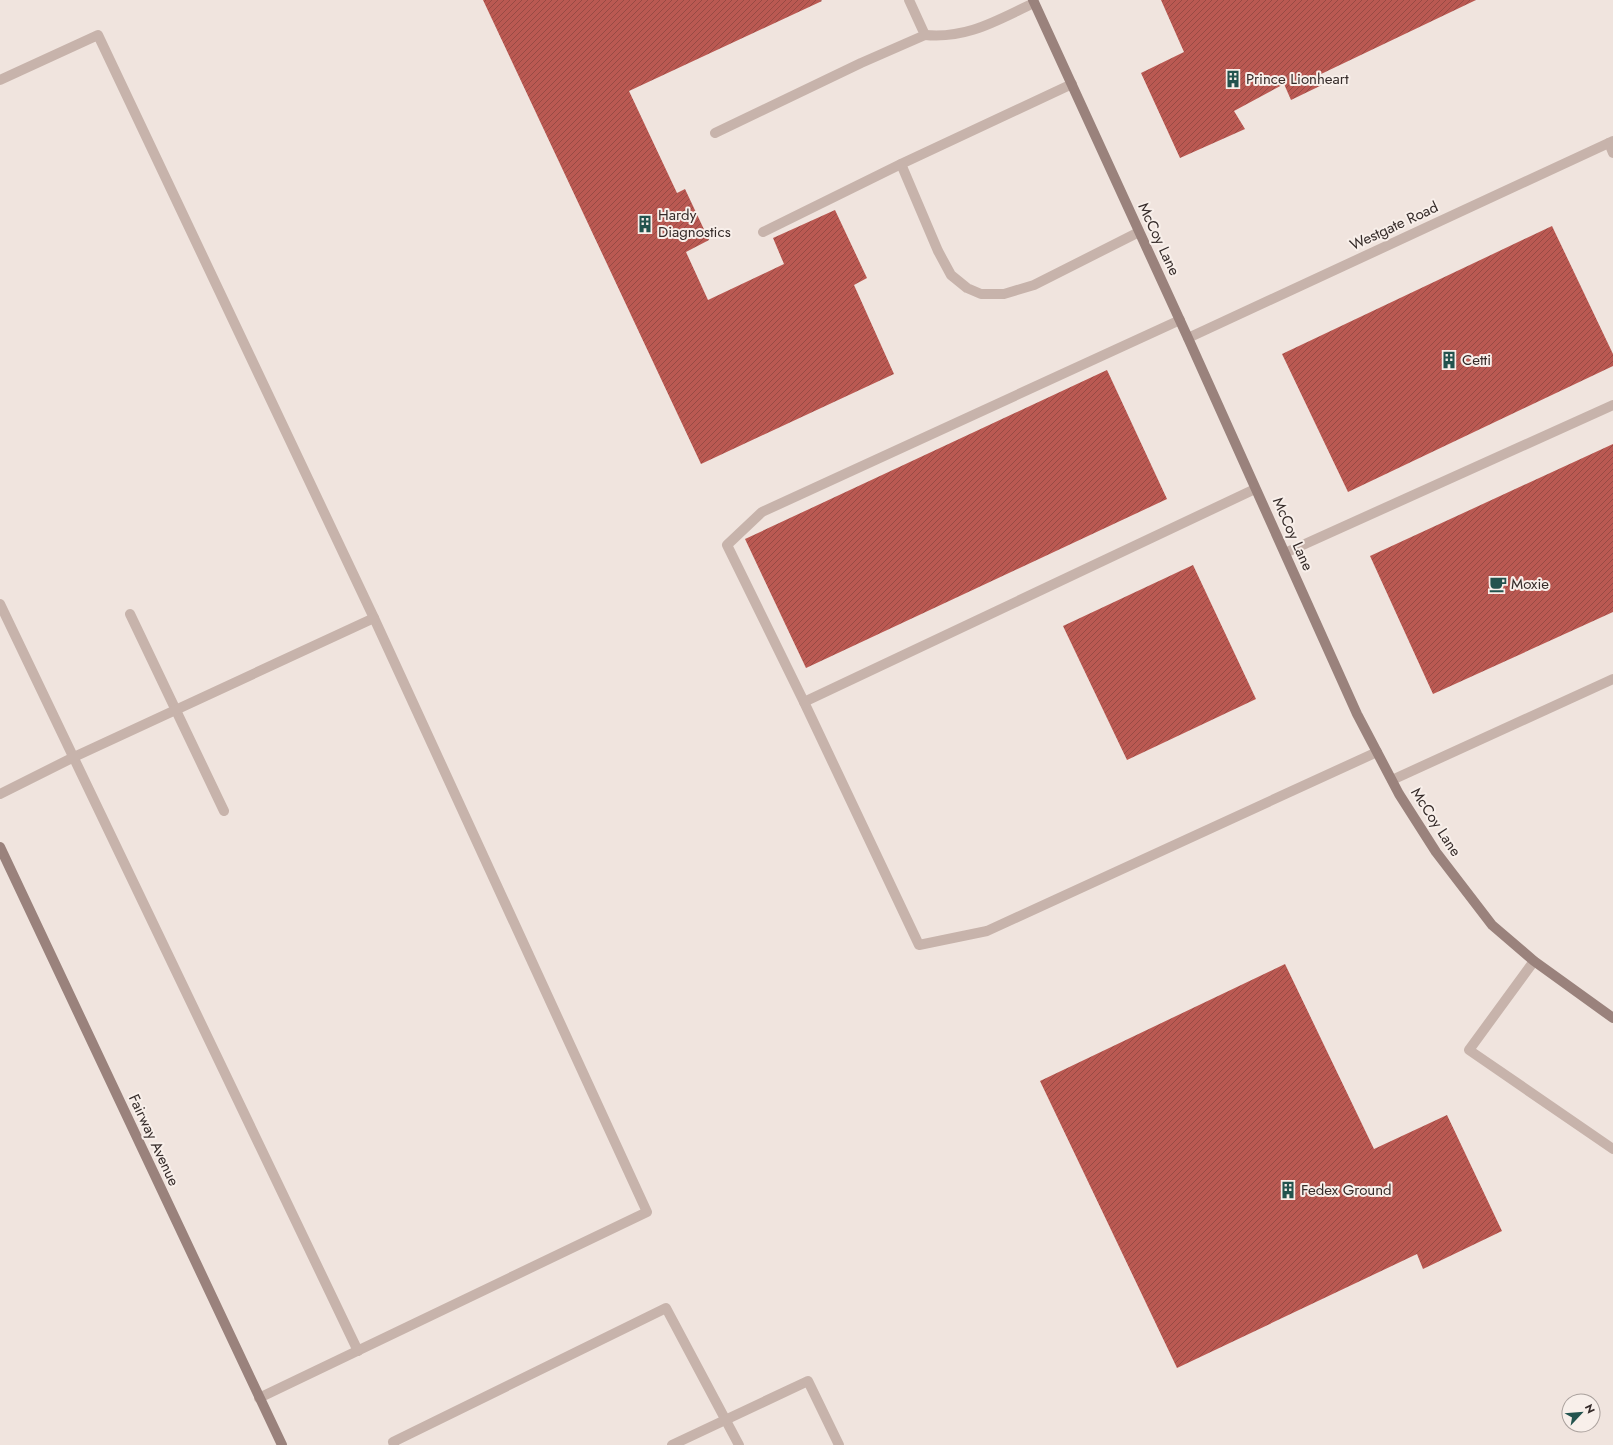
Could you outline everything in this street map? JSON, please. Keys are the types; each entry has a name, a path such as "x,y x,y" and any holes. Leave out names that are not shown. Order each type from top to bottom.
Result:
{"street":[{"path":"909,0 925,35"},
{"path":"715,133 861,63 925,35 938,36 972,31 1034,1"},
{"name":"McCoy Lane","path":"1034,1 1180,320 1357,714 1392,780 1436,852 1492,925 1534,961 1613,1018"},
{"path":"0,80 98,35 374,618 647,1212 260,1398"},
{"path":"763,232 901,164 1072,84"},
{"path":"1611,142 1613,153"},
{"name":"Westgate Road","path":"1188,338 1611,142"},
{"path":"901,164 938,250 951,275 967,288 981,294 1004,294 1034,285 1139,232"},
{"path":"1180,320 762,512 727,545 804,702 919,945 987,931 1377,752"},
{"path":"1285,553 1613,405"},
{"path":"804,702 1256,489"},
{"path":"0,604 358,1351"},
{"path":"130,614 177,709 224,811"},
{"path":"0,794 74,757 374,618"},
{"path":"1392,780 1613,679"},
{"name":"Fairway Avenue","path":"0,846 282,1445"},
{"path":"1534,961 1468,1050 1613,1149"},
{"path":"394,1445 393,1442 666,1308 739,1445"},
{"path":"672,1445 808,1381 839,1445"}],"building":[{"name":"Hardy Diagnostics","path":"483,0 821,0 822,1 629,91 677,193 685,189 709,240 686,252 708,300 784,264 773,238 835,210 867,278 854,285 894,374 701,464"},
{"name":"Prince Lionheart","path":"1161,0 1476,0 1319,75 1324,84 1291,100 1284,84 1234,111 1245,129 1180,158 1141,73 1184,52"},
{"name":"Cetti","path":"1552,226 1613,354 1613,366 1348,492 1282,354"},
{"path":"1107,370 1167,499 806,668 745,539"},
{"name":"Moxie","path":"1613,444 1613,612 1433,694 1370,556"},
{"path":"1193,565 1256,699 1127,760 1063,626"},
{"name":"Fedex Ground","path":"1285,964 1374,1149 1447,1115 1502,1231 1423,1269 1417,1254 1177,1368 1040,1081"}],"place":[{"name":"Prince Lionheart","path":"1233,79"},
{"name":"Hardy Diagnostics","path":"645,224"},
{"name":"Cetti","path":"1449,360"},
{"name":"Moxie","path":"1498,584"},
{"name":"Fedex Ground","path":"1288,1190"}]}
